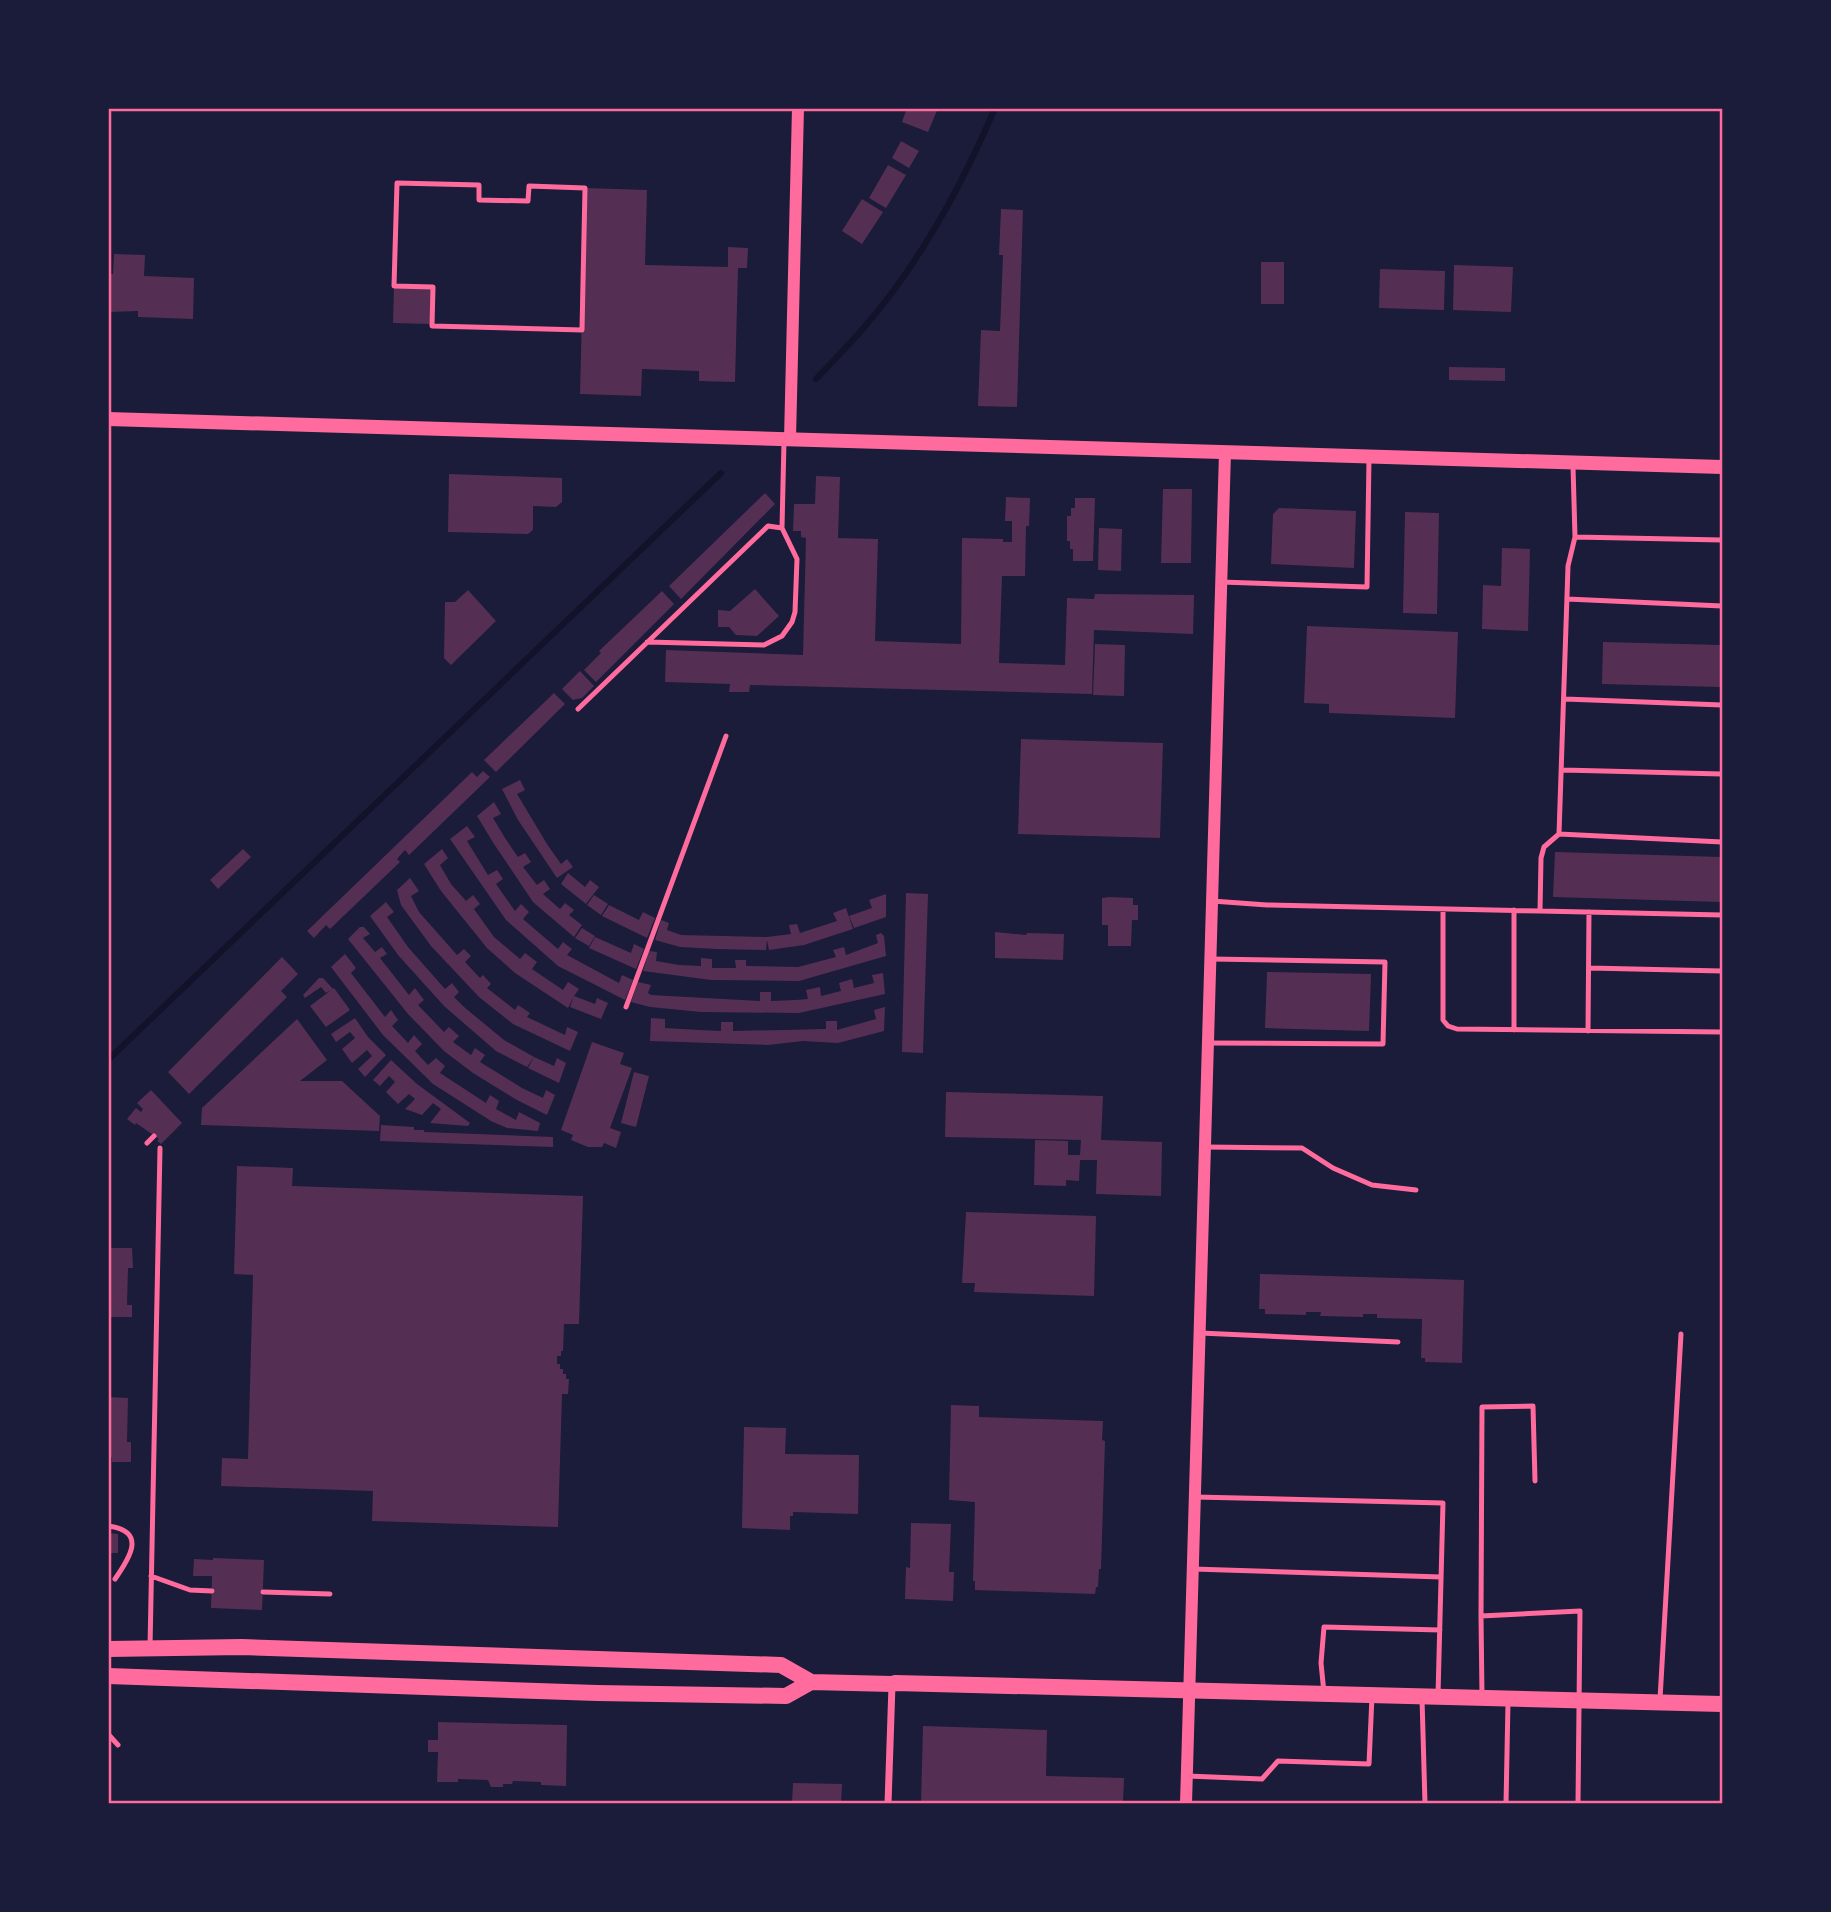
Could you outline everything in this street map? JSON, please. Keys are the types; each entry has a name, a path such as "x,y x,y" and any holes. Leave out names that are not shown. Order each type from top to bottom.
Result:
{"main road":[{"path":"108,419 1723,467"},
{"path":"108,1649 242,1647 781,1665 811,1682 1188,1692 1482,1696 1723,1704"},
{"path":"108,1676 597,1693 786,1696 811,1682"}],"street":[{"path":"787,439 798,108"},
{"path":"1186,1804 1225,452"},
{"path":"888,1804 894,1684"}],"lane":[{"path":"397,183 479,185 479,200 528,201 529,186 585,188 582,330 432,326 433,287 394,286 397,183"},
{"path":"647,642 764,645 782,636 792,622 795,612 797,559 782,528 787,439"},
{"path":"1221,582 1367,587 1369,456"},
{"path":"1559,834 1568,566 1575,537 1573,463"},
{"path":"578,709 768,526 782,528"},
{"path":"1575,537 1723,540"},
{"path":"1567,599 1723,606"},
{"path":"1565,699 1723,705"},
{"path":"626,1007 726,736"},
{"path":"1563,770 1723,774"},
{"path":"1540,911 1541,858 1544,847 1559,834 1723,842"},
{"path":"1212,901 1723,915"},
{"path":"1443,909 1443,1020 1448,1026 1457,1029 1723,1032"},
{"path":"1514,910 1514,1030"},
{"path":"1588,1031 1589,912"},
{"path":"1208,1043 1383,1044 1385,962 1210,959"},
{"path":"1589,968 1723,971"},
{"path":"147,1143 154,1136"},
{"path":"1205,1147 1302,1148 1333,1168 1372,1185 1416,1190"},
{"path":"150,1650 160,1148"},
{"path":"1200,1333 1398,1342"},
{"path":"1660,1702 1681,1334"},
{"path":"1482,1696 1482,1407 1533,1406 1535,1481"},
{"path":"1195,1497 1443,1503 1440,1630 1430,1695 1425,1804"},
{"path":"108,1526 121,1529 129,1535 132,1542 131,1558 115,1578"},
{"path":"1193,1569 1441,1577"},
{"path":"151,1576 190,1590 212,1591"},
{"path":"263,1592 330,1594"},
{"path":"1481,1616 1580,1611 1578,1804"},
{"path":"1324,1694 1321,1662 1324,1627 1440,1630"},
{"path":"1187,1776 1262,1779 1278,1760 1369,1765 1372,1695"},
{"path":"1506,1804 1508,1697"},
{"path":"108,1734 118,1745"}],"building":[{"path":"907,108 938,108 928,132 902,122"},
{"path":"901,141 919,151 909,168 892,158"},
{"path":"888,165 906,175 886,208 869,198"},
{"path":"585,188 647,190 645,265 728,267 728,247 748,248 747,268 738,268 735,382 699,381 699,371 642,369 641,396 580,394"},
{"path":"862,199 883,212 862,244 842,231"},
{"path":"1001,209 1023,210 1017,407 978,406 981,330 1000,331 1003,255 999,255"},
{"path":"114,254 145,255 144,276 194,278 193,319 138,317 138,311 108,312 108,274 113,274"},
{"path":"1261,262 1284,262 1284,304 1261,304"},
{"path":"1454,265 1513,267 1511,312 1453,310"},
{"path":"1380,269 1445,271 1444,310 1379,308"},
{"path":"394,286 433,287 432,324 393,323"},
{"path":"1449,367 1505,368 1505,381 1449,380"},
{"path":"449,474 562,478 562,502 556,507 533,506 533,530 528,534 448,532"},
{"path":"816,476 840,477 838,538 878,539 875,641 961,644 962,538 1003,539 1003,542 1012,542 1012,521 1005,521 1006,497 1030,498 1029,526 1026,526 1025,576 1002,576 999,663 1065,665 1067,598 1094,599 1095,594 1194,595 1193,634 1094,630 1092,694 750,685 749,692 729,692 730,684 665,682 666,650 803,655 806,538 801,537 801,531 793,531 794,504 815,504"},
{"path":"1163,489 1192,489 1191,563 1161,563"},
{"path":"765,493 775,504 681,599 669,586"},
{"path":"1075,498 1095,498 1093,561 1073,561 1073,549 1070,549 1070,541 1067,541 1067,516 1071,516 1071,508 1075,508"},
{"path":"1279,508 1356,511 1354,568 1271,564 1273,514"},
{"path":"1405,512 1439,513 1437,614 1403,613"},
{"path":"1099,528 1122,529 1121,571 1098,570"},
{"path":"1502,548 1530,549 1528,631 1482,629 1483,585 1501,586"},
{"path":"755,589 779,616 757,636 736,635 729,627 718,627 718,610 730,611"},
{"path":"468,590 496,621 451,665 444,658 445,602 455,602"},
{"path":"662,591 674,604 596,682 584,670 601,653 599,651"},
{"path":"1307,626 1458,632 1455,718 1329,713 1329,704 1304,703"},
{"path":"1603,642 1722,645 1721,687 1602,684"},
{"path":"1095,644 1125,645 1124,696 1093,695"},
{"path":"580,671 594,686 582,698 573,700 562,689"},
{"path":"554,693 565,704 496,772 484,760"},
{"path":"1021,739 1163,743 1160,838 1018,834"},
{"path":"483,771 490,777 409,855 405,850 397,859 400,862 330,929 326,925 314,938 307,931 472,772 477,777"},
{"path":"520,780 525,790 517,794 547,844 561,864 567,859 573,867 557,878 518,820 502,789"},
{"path":"494,802 501,814 493,818 505,838 518,857 525,853 531,862 523,867 537,885 544,880 550,889 543,894 560,909 565,903 574,910 569,915 582,925 574,937 533,902 477,816"},
{"path":"467,826 475,837 467,841 488,875 497,870 503,879 496,884 515,911 521,904 529,912 523,919 558,949 563,942 572,949 567,955 619,983 622,975 633,980 625,1000 558,966 506,920 450,839"},
{"path":"243,849 251,857 218,889 210,880"},
{"path":"442,849 448,858 440,865 451,884 466,901 473,895 480,904 474,909 494,937 520,959 525,953 537,962 532,969 563,990 568,982 579,989 568,1008 515,973 487,948 441,891 424,864"},
{"path":"1555,852 1722,857 1722,902 1553,897"},
{"path":"568,873 585,887 590,880 599,887 586,904 561,884"},
{"path":"410,878 419,891 411,896 419,912 457,955 464,949 471,956 465,962 480,978 483,975 491,984 487,988 515,1010 518,1005 530,1013 527,1017 565,1035 567,1027 578,1032 570,1051 513,1024 479,997 431,946 401,905 397,890"},
{"path":"906,893 928,894 923,1053 902,1052"},
{"path":"886,894 886,917 854,928 849,916 872,908 869,900"},
{"path":"594,895 608,904 601,915 587,905"},
{"path":"1102,898 1133,898 1133,905 1138,905 1138,920 1132,920 1131,946 1108,946 1108,925 1102,925"},
{"path":"386,902 394,912 387,917 408,947 445,989 452,983 459,992 454,997 464,1007 504,1040 534,1057 527,1067 496,1051 444,1006 398,955 370,916"},
{"path":"609,905 639,920 643,912 655,918 647,938 602,916"},
{"path":"846,908 853,929 804,945 769,950 767,940 766,950 716,949 680,947 655,940 661,920 669,923 667,930 681,935 767,937 791,934 789,925 797,924 800,933 837,921 833,913"},
{"path":"360,927 364,927 370,934 363,938 375,952 382,947 387,954 380,958 409,995 415,988 424,1000 418,1005 444,1032 449,1027 459,1036 453,1042 471,1055 475,1048 485,1055 480,1062 522,1088 543,1098 546,1090 555,1095 547,1115 473,1073 444,1051 408,1014 348,939"},
{"path":"582,928 595,936 589,946 575,938"},
{"path":"995,932 1026,935 1064,934 1063,960 995,958"},
{"path":"881,933 884,936 886,956 799,981 711,980 643,971 649,951 657,952 656,961 679,965 701,966 701,958 712,959 712,968 736,968 735,960 746,960 746,966 798,967 836,957 833,950 844,947 846,955 878,943 876,935"},
{"path":"595,937 631,953 634,944 644,949 636,969 589,948"},
{"path":"345,954 356,968 351,973 385,1017 391,1010 398,1020 392,1026 408,1043 414,1035 422,1044 415,1051 428,1065 436,1058 445,1066 440,1073 486,1103 490,1095 499,1101 496,1109 516,1120 519,1112 540,1123 538,1131 507,1128 491,1121 433,1084 383,1035 331,967"},
{"path":"282,957 298,974 281,991 287,997 189,1094 168,1072"},
{"path":"1267,972 1371,974 1369,1031 1265,1028"},
{"path":"883,973 885,994 799,1013 701,1012 650,1007 631,1002 638,982 651,985 648,993 651,995 760,1001 760,992 771,992 771,1001 808,999 806,990 820,987 821,996 841,991 839,983 852,979 854,988 874,983 872,975"},
{"path":"319,978 323,978 333,989 326,993 321,987 305,998 303,995"},
{"path":"334,988 350,1010 326,1027 310,1006"},
{"path":"574,996 595,1004 597,998 608,1003 601,1019 570,1007"},
{"path":"885,1007 884,1031 838,1043 803,1041 768,1045 650,1041 651,1018 665,1019 665,1028 721,1031 721,1022 733,1022 733,1031 826,1029 826,1021 837,1021 837,1030 876,1019 874,1010"},
{"path":"355,1018 368,1037 386,1055 365,1077 358,1069 372,1056 367,1050 352,1063 342,1049 355,1038 350,1032 336,1042 331,1034"},
{"path":"297,1019 327,1060 300,1081 342,1081 380,1116 379,1131 201,1125 202,1108"},
{"path":"592,1042 624,1053 620,1064 632,1068 610,1128 621,1132 616,1148 604,1143 602,1147 588,1147 571,1140 573,1135 561,1130"},
{"path":"534,1057 554,1066 557,1058 566,1063 559,1083 528,1068"},
{"path":"391,1060 417,1084 470,1123 468,1126 430,1123 441,1109 433,1103 422,1115 405,1109 415,1099 409,1094 398,1104 386,1092 395,1082 389,1076 380,1086 373,1080"},
{"path":"634,1072 649,1076 636,1127 621,1123"},
{"path":"151,1090 182,1123 161,1144 157,1141 159,1139 127,1119 136,1108 141,1112 143,1109 137,1103"},
{"path":"946,1092 1103,1096 1101,1140 1162,1142 1161,1196 1096,1194 1097,1160 1080,1160 1079,1181 1066,1180 1066,1186 1034,1185 1035,1140 1068,1141 1068,1155 1080,1155 1081,1140 945,1137"},
{"path":"381,1125 414,1127 414,1130 424,1132 553,1137 553,1147 380,1141"},
{"path":"237,1166 293,1168 292,1186 583,1196 579,1324 564,1324 563,1351 561,1356 557,1356 557,1364 563,1369 563,1374 566,1374 566,1379 569,1379 568,1394 562,1394 558,1527 372,1521 373,1491 221,1486 222,1458 248,1459 253,1275 234,1274"},
{"path":"966,1212 1096,1216 1094,1296 974,1292 975,1283 962,1283"},
{"path":"108,1248 132,1248 133,1268 128,1268 127,1305 132,1305 132,1317 108,1317"},
{"path":"1260,1274 1464,1280 1462,1363 1425,1362 1425,1358 1421,1358 1422,1319 1377,1318 1377,1314 1363,1314 1363,1317 1320,1316 1321,1312 1306,1312 1306,1315 1265,1314 1265,1309 1259,1309"},
{"path":"108,1397 128,1398 127,1442 131,1442 131,1462 112,1462 112,1457 108,1456"},
{"path":"951,1405 979,1406 979,1417 1103,1421 1102,1440 1105,1441 1101,1569 1095,1594 975,1590 975,1502 949,1500"},
{"path":"744,1427 786,1428 785,1454 859,1455 858,1514 793,1512 793,1516 790,1516 790,1530 742,1528"},
{"path":"911,1523 951,1524 949,1572 954,1572 953,1601 905,1599 906,1567 910,1568"},
{"path":"108,1533 118,1534 118,1553 108,1553"},
{"path":"194,1559 264,1560 262,1610 211,1608 212,1576 193,1576"},
{"path":"438,1722 567,1725 566,1786 513,1781 512,1784 503,1784 503,1787 491,1787 488,1780 458,1779 458,1782 437,1782 438,1752 428,1752 428,1740 438,1740"},
{"path":"923,1726 1047,1730 1046,1776 1124,1778 1123,1803 921,1803"},
{"path":"793,1783 842,1784 841,1803 792,1803"}],"waterway":[{"path":"816,379 867,324 906,274 939,221 995,108"},
{"path":"108,1060 721,473"}]}
